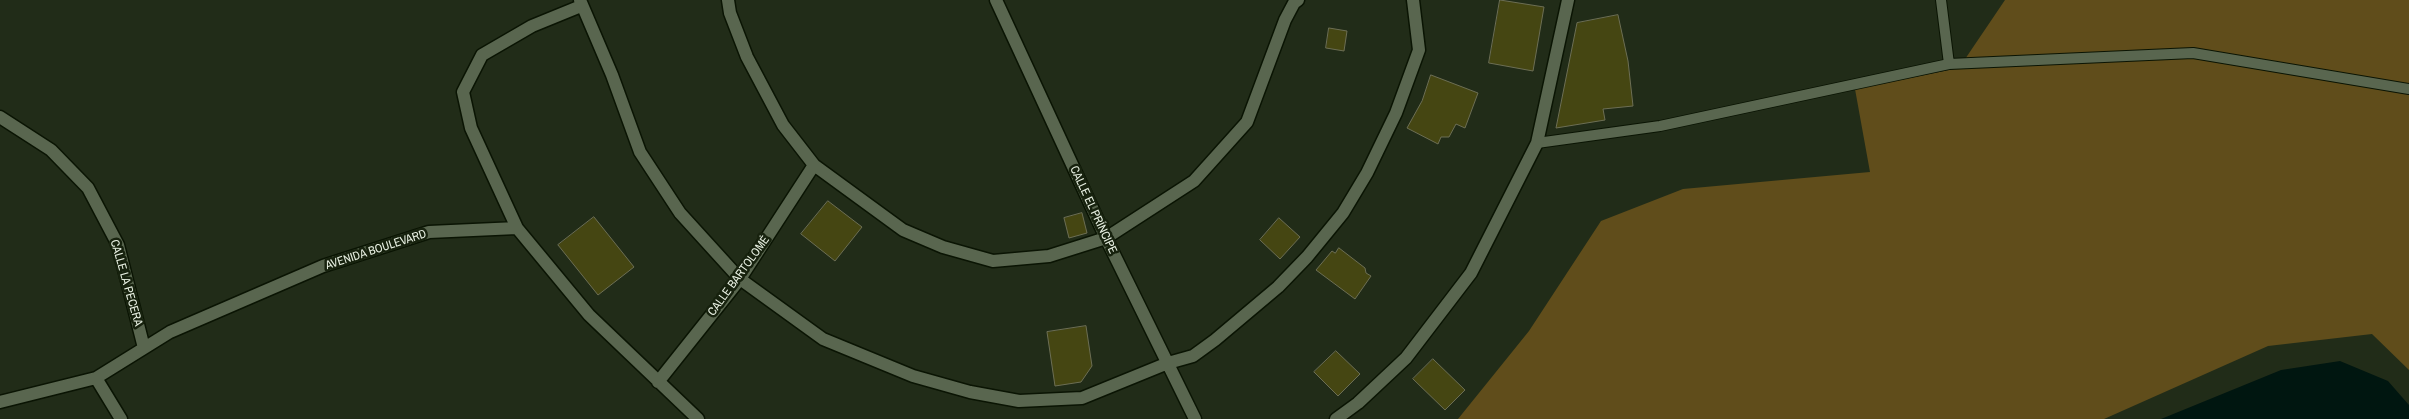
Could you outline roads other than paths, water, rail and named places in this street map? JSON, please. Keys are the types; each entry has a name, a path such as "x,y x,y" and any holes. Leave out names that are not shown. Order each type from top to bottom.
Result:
{"street":[{"path":"728,0 730,13 747,57 783,125 814,165 903,230 944,247 994,261 1049,256 1106,238 1194,181 1248,122 1285,20 1294,3 1298,0"},
{"name":"CALLE EL PRÍNCIPE","path":"996,0 1106,238 1194,419"},
{"path":"698,419 589,315 517,228 471,128 464,92 482,54 532,26 580,3 612,75 640,152 680,213 740,279 823,339 913,376 970,392 1020,401 1082,398 1168,363 1193,356 1278,287 1307,257 1343,213 1367,174 1396,114 1420,50 1413,0"},
{"path":"1336,419 1358,403 1406,358 1471,273 1537,143 1568,0"},
{"name":"CALLE LA PECERA","path":"0,117 51,150 88,188 118,245 144,348"},
{"name":"CALLE BARTOLOMÉ","path":"658,382 740,279 814,165"},
{"name":"AVENIDA BOULEVARD","path":"0,402 96,378 170,332 323,266 428,232 517,228"},
{"path":"96,378 121,419"}],"lane":[{"path":"1941,0 1949,64"},
{"path":"1537,143 1660,126 1949,64 2193,53 2409,89"}],"water":[{"path":"2340,361 2388,381 2409,405 2409,419 2161,419 2281,370"}]}
